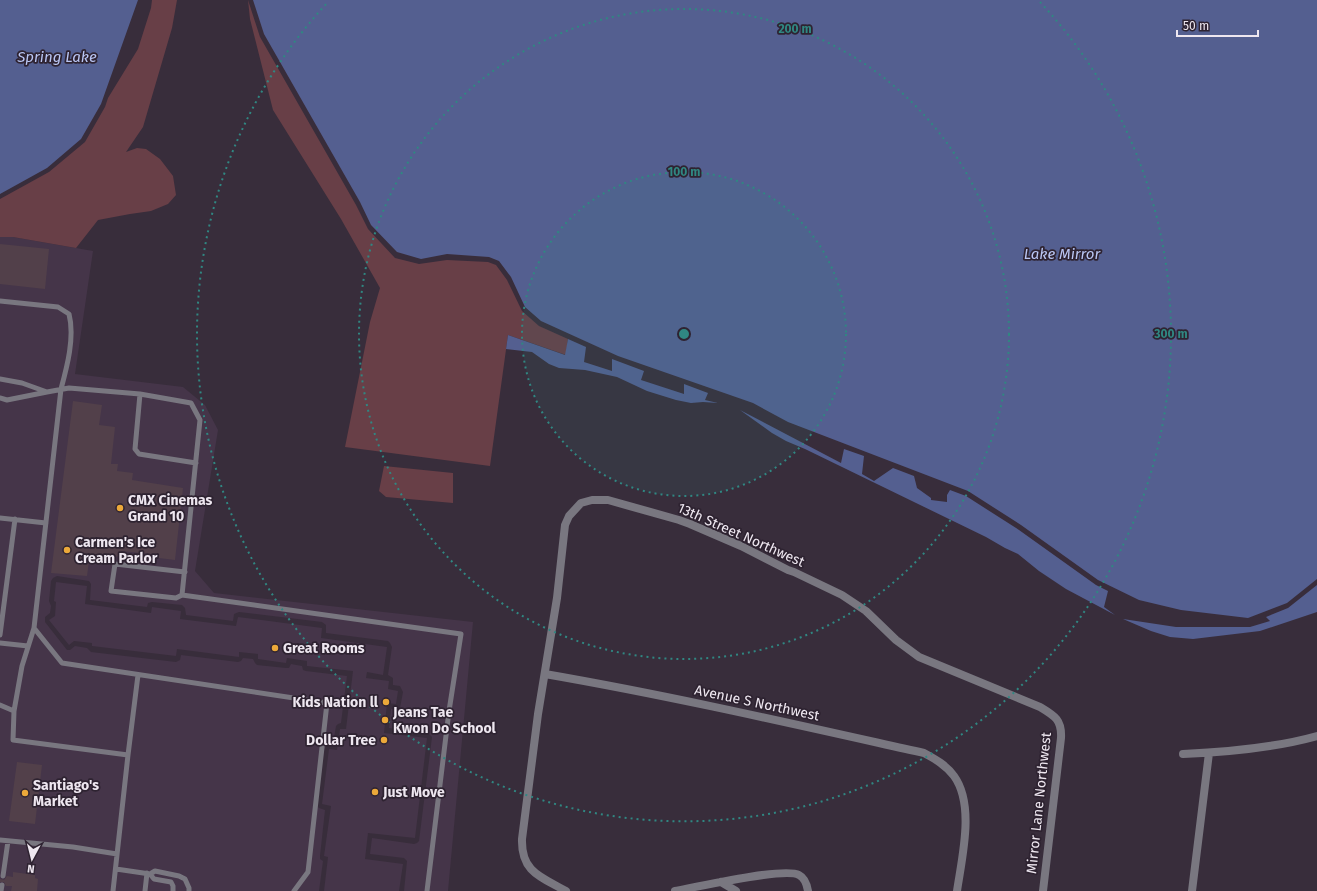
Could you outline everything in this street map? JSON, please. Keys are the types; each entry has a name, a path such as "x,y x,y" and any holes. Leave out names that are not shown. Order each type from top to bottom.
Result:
{"street":[{"name":"13th Street Northwest","path":"566,891 536,875 528,867 522,848 536,730 556,605 565,525 568,516 581,503 592,500 608,500 639,508 690,524 741,546 842,595 866,611 896,640 919,657 1040,707 1057,719"},
{"name":"Avenue S Northwest","path":"545,674 661,695 924,753 940,762 955,777 965,802 966,818 957,891"},
{"name":"Mirror Lane Northwest","path":"1043,891 1061,738 1061,729 1057,719"},
{"path":"1183,754 1209,753 1275,745 1317,736"},
{"path":"1192,891 1209,753"},
{"path":"675,891 769,874 790,873 799,875 804,880 808,891"},
{"path":"721,882 736,891"}],"lane":[{"path":"0,301 58,307 69,314 72,324 68,361 61,389 34,628 22,666 14,711 13,740 128,755"},
{"path":"0,379 22,383 47,392"},
{"path":"0,398 7,400 69,388 140,394 191,403 200,420 182,595"},
{"path":"140,394 135,448 139,454 196,463"},
{"path":"0,518 46,523"},
{"path":"0,635 15,519"},
{"path":"184,572 115,564 111,591 176,598 182,595 461,634 449,711 427,891"},
{"path":"34,628 62,663 327,703 308,872 294,891"},
{"path":"0,643 28,646"},
{"path":"113,891 138,675"},
{"path":"0,705 14,711"},
{"path":"0,840 73,847 117,854"},
{"path":"3,876 8,841"},
{"path":"116,869 149,874 155,871 178,876 185,879 189,891"},
{"path":"145,891 149,874"},
{"path":"149,874 154,879 171,882 173,891"}],"shaded area":[{"path":"152,0 177,0 172,28 143,127 126,152 137,148 146,149 160,159 173,176 176,195 168,204 151,211 98,220 76,248 13,237 0,237 0,199 49,172 85,142 105,107 108,98 138,49 151,8"},
{"path":"248,0 260,37 356,205 368,229 395,258 419,264 447,260 488,262 496,265 507,280 522,311 539,326 568,339 566,355 508,335 490,466 345,447 370,322 380,288 341,219 273,110 250,19"},
{"path":"0,237 13,237 93,251 75,374 183,387 205,405 218,430 195,571 214,593 473,622 448,891 404,891 407,861 404,858 370,854 372,838 414,844 419,841 432,737 428,733 389,728 391,709 397,710 400,708 403,692 400,686 393,685 393,678 388,675 392,647 388,641 326,633 326,625 322,622 239,612 234,614 233,621 186,615 185,608 182,605 152,602 148,603 147,607 90,600 91,584 89,581 57,576 51,581 49,601 51,606 50,613 45,617 45,622 67,650 70,650 75,646 87,648 91,652 176,662 180,660 181,655 238,662 243,658 253,659 257,665 289,668 291,664 302,666 303,670 306,671 347,676 341,723 336,726 333,744 327,745 324,749 317,806 325,810 320,856 320,859 323,861 319,891 0,891"},
{"path":"384,466 453,473 453,503 386,497 379,491"},
{"path":"56,582 87,586 85,604 151,613 152,607 181,611 180,619 236,626 238,617 322,628 321,638 387,647 383,675 367,672 366,678 389,681 388,689 398,691 396,704 387,703 384,733 427,738 415,838 368,833 365,859 403,864 399,891 324,891 328,857 324,856 331,806 322,804 329,749 337,750 340,729 346,729 353,671 307,666 307,661 287,658 286,663 258,659 258,654 239,652 239,657 177,649 176,656 92,646 92,643 74,641 69,645 49,620 55,616 56,602 54,601"}],"water":[{"name":"Spring Lake","path":"0,0 138,0 101,104 81,139 47,168 0,194"},
{"name":"Lake Mirror","path":"253,0 1317,0 1317,579 1287,603 1248,618 1181,610 1139,600 1098,580 1021,525 968,491 788,422 753,403 618,356 541,321 525,307 511,277 499,261 489,257 447,254 421,259 397,252 371,225 360,202 264,34"},
{"path":"508,335 565,355 568,339 586,347 584,362 612,371 612,359 644,371 641,380 684,394 684,384 708,393 705,400 718,403 691,403 676,400 647,391 617,377 585,370 559,368 549,364 532,352 506,349"},
{"path":"740,410 841,463 844,449 864,456 862,474 874,481 893,468 914,476 917,488 931,498 931,500 947,502 947,495 950,490 966,496 1019,530 1096,585 1108,591 1104,607 1115,615 1066,589 1039,571 1018,554 986,537 786,441"},
{"path":"1317,585 1317,612 1260,631 1193,639 1170,637 1123,619 1176,627 1250,627 1270,621 1266,617 1288,608"}],"building":[{"path":"0,244 49,249 45,289 0,284"},
{"name":"CMX Cinemas Grand 10","path":"73,401 102,405 99,425 115,427 111,464 118,464 117,471 133,473 132,480 183,488 175,560 151,557 151,554 121,551 121,557 106,555 105,563 89,561 87,576 51,573"},
{"path":"17,762 42,765 35,824 9,821"},
{"path":"13,872 35,875 35,878 38,879 37,891 11,891 12,886 6,886 4,882 0,882 0,879 4,880 7,876 13,877"}],"place":[{"name":"CMX Cinemas Grand 10","path":"120,508"},
{"name":"Carmen's Ice Cream Parlor","path":"67,550"},
{"name":"Great Rooms","path":"275,648"},
{"name":"Kids Nation ll","path":"386,702"},
{"name":"Jeans Tae Kwon Do School","path":"385,720"},
{"name":"Dollar Tree","path":"384,740"},
{"name":"Just Move","path":"375,792"},
{"name":"Santiago's Market","path":"25,793"}]}
